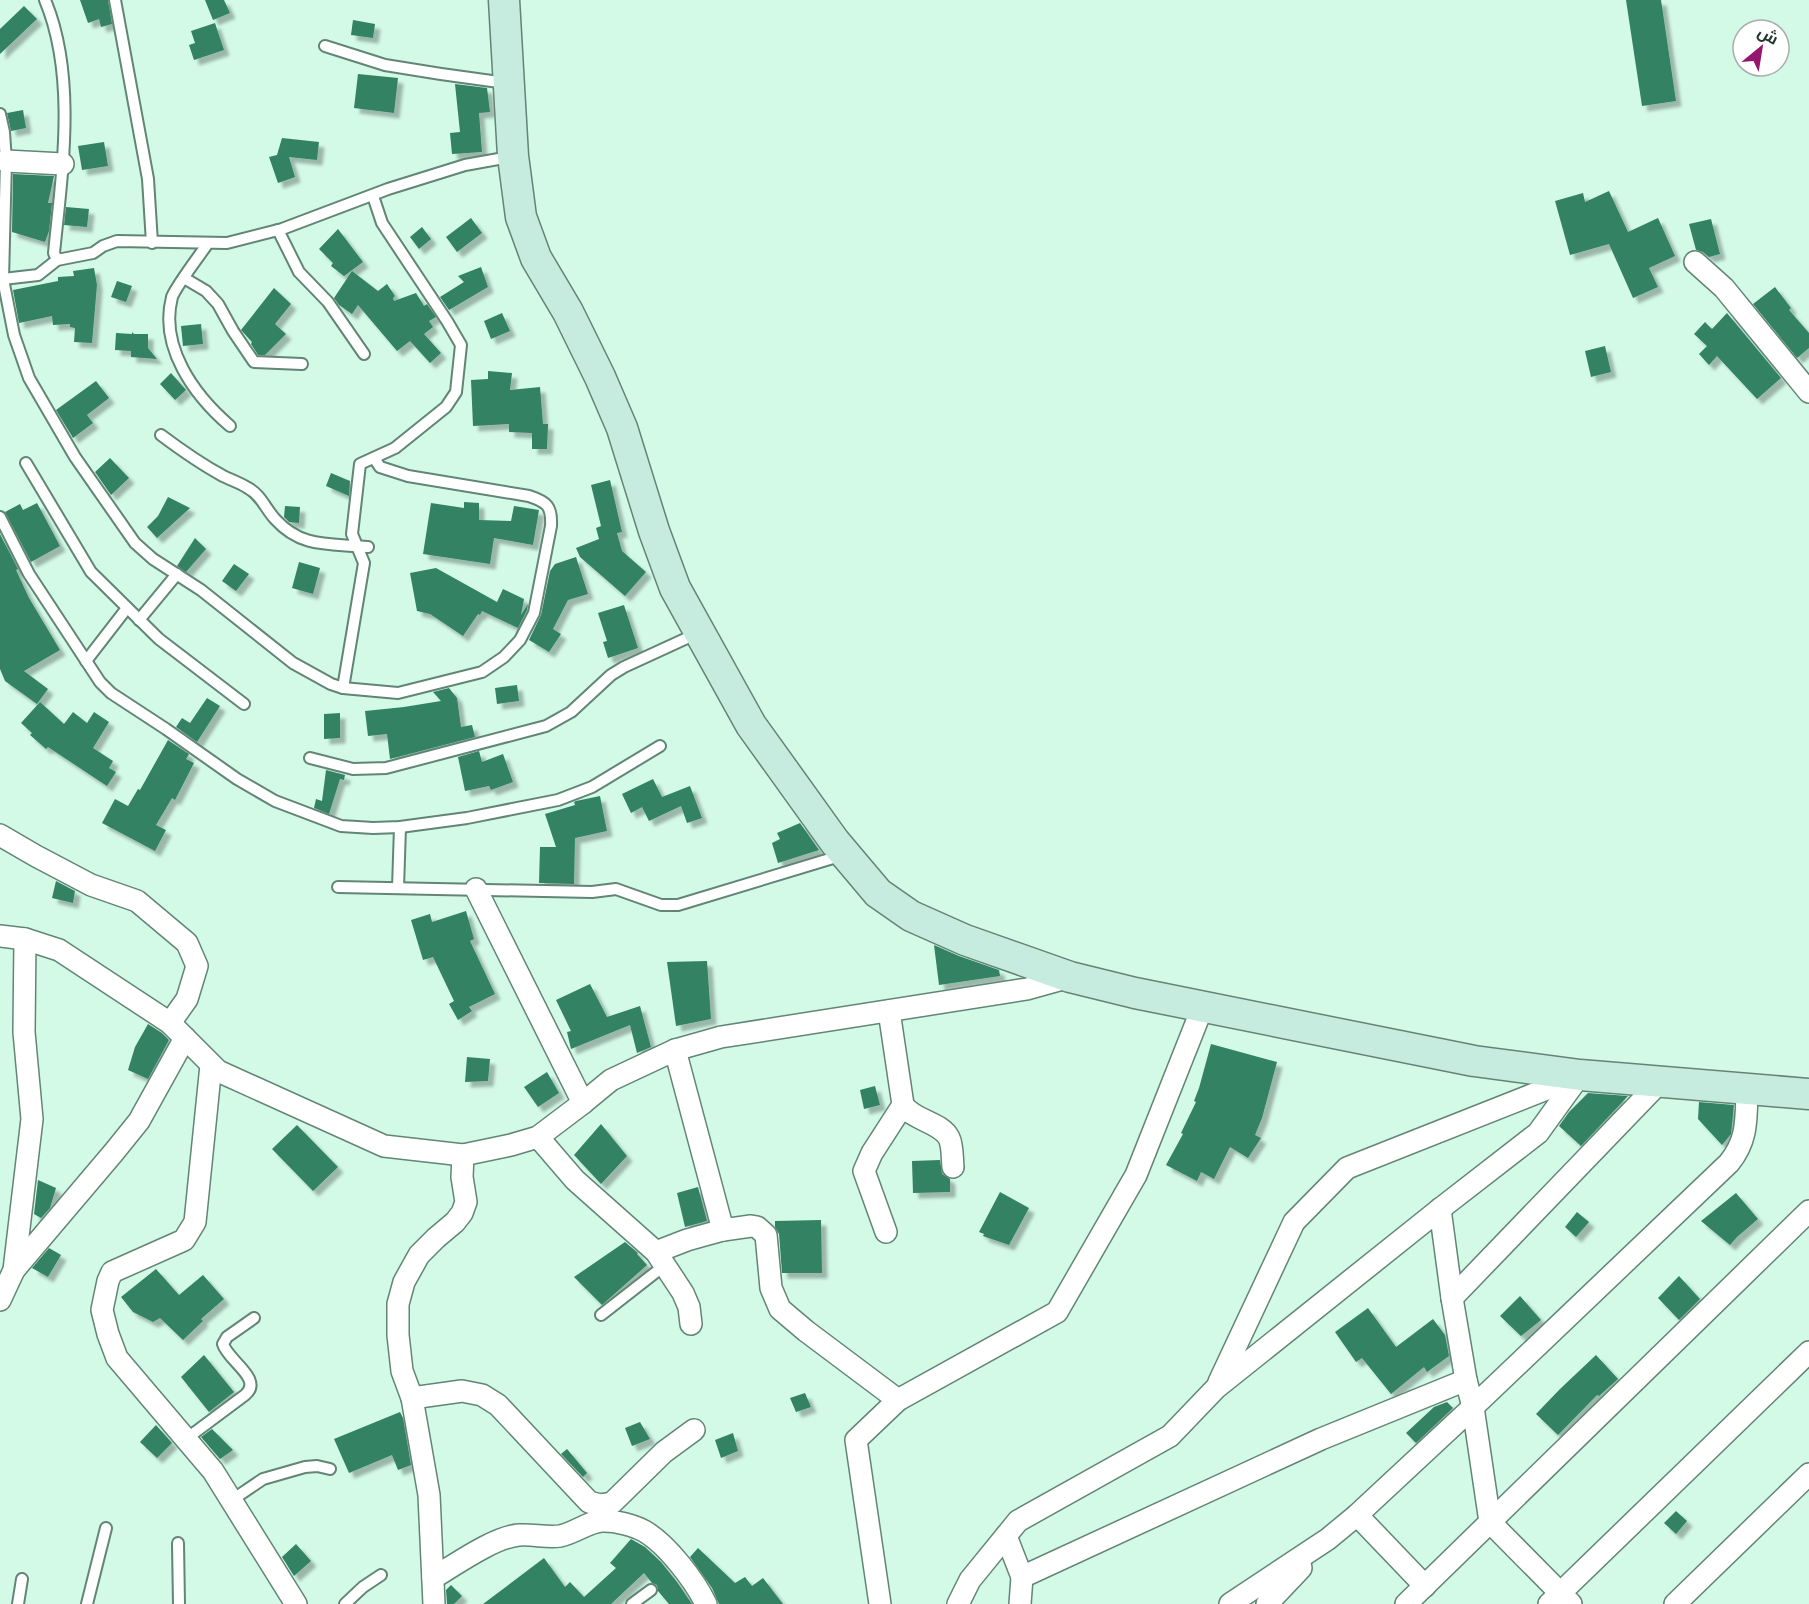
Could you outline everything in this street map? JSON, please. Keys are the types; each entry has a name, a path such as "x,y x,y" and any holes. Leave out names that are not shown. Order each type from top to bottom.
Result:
{"main road":[{"path":"504,0 513,156 521,217 536,258 568,312 622,428 654,531 675,588 751,725 835,842 878,892 911,916 965,940 1071,977 1135,993 1474,1061 1659,1083 1809,1094"}],"street":[{"path":"6,161 63,164"},
{"path":"1695,262 1724,288 1809,392"},
{"path":"0,835 91,885 137,901 187,943 197,966 187,999 170,1023"},
{"path":"476,889 583,1103"},
{"path":"0,936 25,939 59,950 170,1023 218,1071 384,1146 463,1155 538,1137 610,1080 675,1050 721,1037 1027,989 1071,977"},
{"path":"14,1270 32,1119 24,1032 25,939"},
{"path":"880,1604 856,1440 898,1400 1057,1312 1136,1174 1203,1006"},
{"path":"889,1011 903,1105 914,1116 941,1130 949,1139 952,1167"},
{"path":"0,1300 14,1270 139,1122 185,1038"},
{"path":"675,1050 723,1230"},
{"path":"211,1065 195,1222 184,1240 112,1272 102,1310 117,1358 213,1471 296,1604"},
{"path":"958,1604 970,1580 1018,1521 1170,1436 1216,1388 1538,1132 1580,1075"},
{"path":"1216,1388 1294,1222 1347,1168 1580,1075"},
{"path":"1452,1298 1659,1083"},
{"path":"1230,1604 1328,1539 1357,1515 1736,1155 1741,1146 1746,1125 1747,1090"},
{"path":"886,1232 864,1171 872,1153 903,1105"},
{"path":"538,1137 575,1180 660,1259 689,1307 691,1324"},
{"path":"434,1604 429,1495 412,1398 402,1371 398,1335 400,1297 408,1274 419,1255 462,1213 466,1202 462,1177 463,1155"},
{"path":"1440,1209 1452,1298 1473,1407 1490,1522 1560,1600 1809,1352"},
{"path":"1406,1604 1809,1211"},
{"path":"660,1259 687,1240 723,1230 751,1226 762,1230 766,1235 771,1288 780,1309 898,1400"},
{"path":"1022,1577 1321,1439 1466,1380"},
{"path":"412,1398 462,1391 482,1395 498,1405 589,1502 600,1505 612,1503 664,1452 694,1430"},
{"path":"1675,1604 1809,1474"},
{"path":"1357,1515 1425,1586"},
{"path":"433,1578 498,1541 518,1535 560,1536 603,1521 633,1527 655,1539 696,1584 706,1604"},
{"path":"1006,1536 1022,1577 1020,1604"},
{"path":"1267,1604 1328,1539"}],"lane":[{"path":"45,0 54,21 64,78 63,164 54,253 57,260"},
{"path":"115,0 148,179 152,243"},
{"path":"325,46 385,64 509,83"},
{"path":"0,114 6,161 3,279 14,335 29,378 75,457 135,543 153,559 201,590 293,663 331,684 343,688 398,693 482,672 504,657 520,640 534,613 551,526 552,514 548,506 542,500 529,496 408,476 380,467 374,458"},
{"path":"3,279 39,275 57,260 93,253 117,241 227,243 278,230 388,189 465,165 513,156"},
{"path":"343,688 364,563 362,546 352,534 360,464 395,448 446,407 456,392 461,345 382,223 373,195"},
{"path":"278,230 299,272 328,302 364,354"},
{"path":"208,243 173,296 169,327 171,342 188,378 199,394 230,426"},
{"path":"184,278 206,291 218,304 254,362 302,364"},
{"path":"161,435 191,457 253,492 286,531 307,542 362,546"},
{"path":"26,462 91,572 159,639 244,704"},
{"path":"0,517 29,574 100,682 111,693 237,779 275,801 341,826 400,827 467,818 558,800 592,788 660,746"},
{"path":"139,620 177,574"},
{"path":"86,661 127,608"},
{"path":"310,758 353,769 386,768 546,726 571,712 611,675 624,667 700,632"},
{"path":"398,888 400,827"},
{"path":"338,887 592,892 616,889 661,905 678,905 845,854"},
{"path":"600,1315 660,1259"},
{"path":"186,1439 251,1389 249,1377 227,1352 223,1344 226,1337 254,1318"},
{"path":"232,1500 263,1479 305,1467 318,1466 330,1469"},
{"path":"87,1604 106,1528"},
{"path":"178,1543 179,1604"},
{"path":"345,1604 363,1587 381,1575"},
{"path":"18,1604 22,1579"},
{"path":"632,1604 651,1590"}],"building":[{"path":"80,0 108,0 112,24 101,27 99,19 88,23"},
{"path":"205,0 224,0 230,13 213,20"},
{"path":"1626,0 1661,0 1676,101 1642,106"},
{"path":"24,6 37,19 0,54 0,29"},
{"path":"353,20 375,24 373,38 351,35"},
{"path":"215,23 224,50 194,60 189,45 195,43 191,31"},
{"path":"358,74 398,78 394,113 354,108"},
{"path":"455,84 487,88 490,112 479,113 482,152 452,154 450,133 460,132"},
{"path":"23,110 26,128 11,131 7,113"},
{"path":"282,138 319,142 317,160 289,157 295,177 278,183 269,157 277,155"},
{"path":"104,142 108,166 82,170 78,146"},
{"path":"13,174 54,176 48,203 52,203 49,231 45,242 12,232"},
{"path":"1609,191 1628,232 1658,218 1675,256 1649,268 1658,287 1633,298 1609,244 1570,255 1555,201 1583,193 1585,202"},
{"path":"66,207 89,209 87,227 64,225"},
{"path":"471,218 482,233 457,252 446,237"},
{"path":"1711,219 1720,254 1709,257 1696,250 1689,224"},
{"path":"422,227 431,239 419,249 410,237"},
{"path":"338,229 363,262 344,276 331,266 333,263 319,249"},
{"path":"481,267 488,287 449,310 440,297 464,282 458,276"},
{"path":"94,268 97,285 92,343 74,342 75,328 70,327 70,324 53,325 52,316 19,323 13,290 58,281 58,277 74,276 73,271"},
{"path":"352,271 378,291 387,284 395,296 394,301 416,293 424,306 427,304 436,317 429,321 433,327 424,334 441,353 430,363 410,341 397,351 358,305 352,314 339,305 334,298"},
{"path":"117,281 132,286 126,302 111,297"},
{"path":"1775,287 1791,308 1789,310 1809,333 1809,348 1797,358 1753,304"},
{"path":"274,288 291,304 275,324 286,334 265,355 258,355 252,342 241,330"},
{"path":"502,313 510,331 491,339 484,321"},
{"path":"1727,313 1781,378 1757,399 1717,356 1709,365 1699,354 1707,346 1694,334 1705,322 1712,329"},
{"path":"201,324 203,344 183,346 181,326"},
{"path":"132,332 148,334 148,348 157,359 131,357 131,351 115,350 116,333 132,334"},
{"path":"1605,346 1611,372 1591,377 1585,351"},
{"path":"488,371 512,373 510,390 540,387 543,424 548,424 547,449 532,449 532,433 509,432 509,424 473,426 471,380 488,379"},
{"path":"171,373 186,390 175,400 160,384"},
{"path":"96,381 109,398 87,415 93,423 73,438 56,410"},
{"path":"110,458 129,478 111,495 95,472"},
{"path":"331,473 350,481 349,496 326,486"},
{"path":"610,480 622,532 617,533 622,551 646,572 625,596 580,557 576,548 599,539 596,528 601,526 591,485"},
{"path":"168,497 190,508 157,538 147,527 158,516"},
{"path":"464,502 479,503 479,520 511,521 514,506 539,510 533,545 494,538 490,564 423,554 431,503 464,508"},
{"path":"37,503 60,546 31,562 5,512 20,504 23,510"},
{"path":"285,506 300,507 299,523 289,522 284,517"},
{"path":"0,534 18,569 16,570 29,598 60,650 24,671 48,689 37,704 5,681 0,669"},
{"path":"195,538 206,549 186,572 177,566"},
{"path":"576,557 588,594 568,600 553,629 561,634 549,652 529,640 541,615 550,571 555,564"},
{"path":"299,562 320,568 313,594 292,588"},
{"path":"234,564 249,574 236,591 222,581"},
{"path":"436,568 497,602 503,589 524,599 521,615 528,604 527,610 518,628 482,611 463,636 430,614 417,611 410,573"},
{"path":"624,605 638,648 608,658 603,642 607,641 598,613"},
{"path":"517,685 519,701 497,704 495,688"},
{"path":"449,688 457,698 461,727 472,725 475,737 390,759 387,734 368,736 365,711 441,701 433,692"},
{"path":"207,698 220,706 197,742 176,727 182,718 190,723"},
{"path":"40,702 64,724 73,712 87,723 94,712 109,722 93,748 113,761 109,768 116,772 107,786 48,747 46,749 30,735 32,733 21,723"},
{"path":"340,713 340,738 324,739 324,714"},
{"path":"168,740 189,754 186,759 194,763 175,800 172,798 156,825 166,830 155,851 102,823 115,799 128,806 138,789 140,790"},
{"path":"479,751 482,762 503,754 513,782 491,790 489,786 465,791 458,757"},
{"path":"326,770 345,775 344,780 340,779 329,814 314,808 316,799 322,801"},
{"path":"653,779 662,797 690,786 702,818 687,823 681,806 649,821 642,807 631,813 622,794"},
{"path":"600,796 607,831 575,838 574,884 539,883 540,847 556,847 545,814 575,805 576,801"},
{"path":"800,823 819,850 778,863 772,843 780,839 777,833"},
{"path":"56,881 75,891 73,903 52,898"},
{"path":"466,911 474,939 470,941 495,994 469,1007 472,1011 458,1020 449,1004 454,1001 433,957 423,960 411,920 430,914 432,922"},
{"path":"934,945 999,970 1000,976 939,985"},
{"path":"707,961 711,1019 676,1026 667,962"},
{"path":"590,984 607,1017 640,1006 651,1047 637,1053 630,1025 571,1049 567,1032 571,1031 556,1000"},
{"path":"148,1024 169,1040 148,1079 128,1070 135,1047"},
{"path":"1211,1044 1277,1062 1255,1135 1261,1138 1248,1158 1230,1147 1214,1179 1201,1172 1197,1181 1166,1165 1183,1134 1181,1133 1196,1102 1194,1101"},
{"path":"467,1057 490,1059 488,1081 465,1082"},
{"path":"547,1072 559,1093 538,1107 524,1087"},
{"path":"875,1086 880,1105 864,1109 860,1090"},
{"path":"1588,1093 1628,1096 1581,1146 1559,1126"},
{"path":"1699,1102 1734,1105 1731,1134 1722,1145 1698,1119"},
{"path":"601,1124 627,1156 601,1184 574,1155"},
{"path":"297,1125 338,1167 313,1191 272,1149"},
{"path":"940,1160 942,1174 950,1179 950,1192 913,1193 912,1161"},
{"path":"38,1180 56,1188 50,1208 41,1218 34,1214"},
{"path":"698,1187 707,1221 685,1227 677,1193"},
{"path":"1000,1192 1029,1208 1009,1245 983,1236 984,1234 979,1232"},
{"path":"1736,1193 1758,1219 1730,1245 1701,1221"},
{"path":"1577,1212 1589,1222 1576,1237 1565,1227"},
{"path":"821,1220 822,1273 782,1273 779,1234 775,1221"},
{"path":"625,1242 647,1265 602,1305 574,1277"},
{"path":"49,1248 61,1255 48,1277 32,1268"},
{"path":"156,1269 179,1295 203,1275 224,1299 201,1319 203,1321 183,1340 160,1318 153,1322 133,1312 121,1297"},
{"path":"1679,1276 1700,1299 1679,1320 1658,1298"},
{"path":"1520,1296 1541,1320 1521,1336 1500,1316"},
{"path":"1368,1308 1396,1347 1433,1319 1445,1335 1449,1356 1427,1372 1424,1367 1391,1394 1362,1358 1356,1362 1335,1332"},
{"path":"204,1355 234,1392 209,1412 181,1377"},
{"path":"1596,1355 1618,1379 1599,1396 1597,1395 1558,1435 1536,1414"},
{"path":"805,1393 811,1407 796,1412 790,1398"},
{"path":"1447,1402 1453,1408 1416,1443 1406,1433 1434,1407"},
{"path":"400,1412 411,1465 398,1470 392,1455 349,1473 334,1439"},
{"path":"640,1422 650,1439 632,1446 625,1428"},
{"path":"156,1425 172,1443 157,1458 140,1442"},
{"path":"212,1429 233,1450 220,1459 201,1437"},
{"path":"733,1433 738,1451 721,1458 715,1440"},
{"path":"567,1449 587,1473 583,1477 561,1454"},
{"path":"1676,1511 1687,1521 1676,1534 1664,1523"},
{"path":"631,1539 645,1547 661,1562 692,1604 669,1604 658,1591 657,1585 652,1583 644,1573 611,1604 483,1604 544,1558 565,1587 570,1582 584,1597 616,1568 610,1563"},
{"path":"296,1544 311,1561 294,1576 282,1557"},
{"path":"698,1548 735,1583 745,1577 752,1586 763,1578 783,1604 719,1604 712,1588 690,1557"},
{"path":"451,1585 462,1596 454,1604 447,1604 446,1590"}]}
